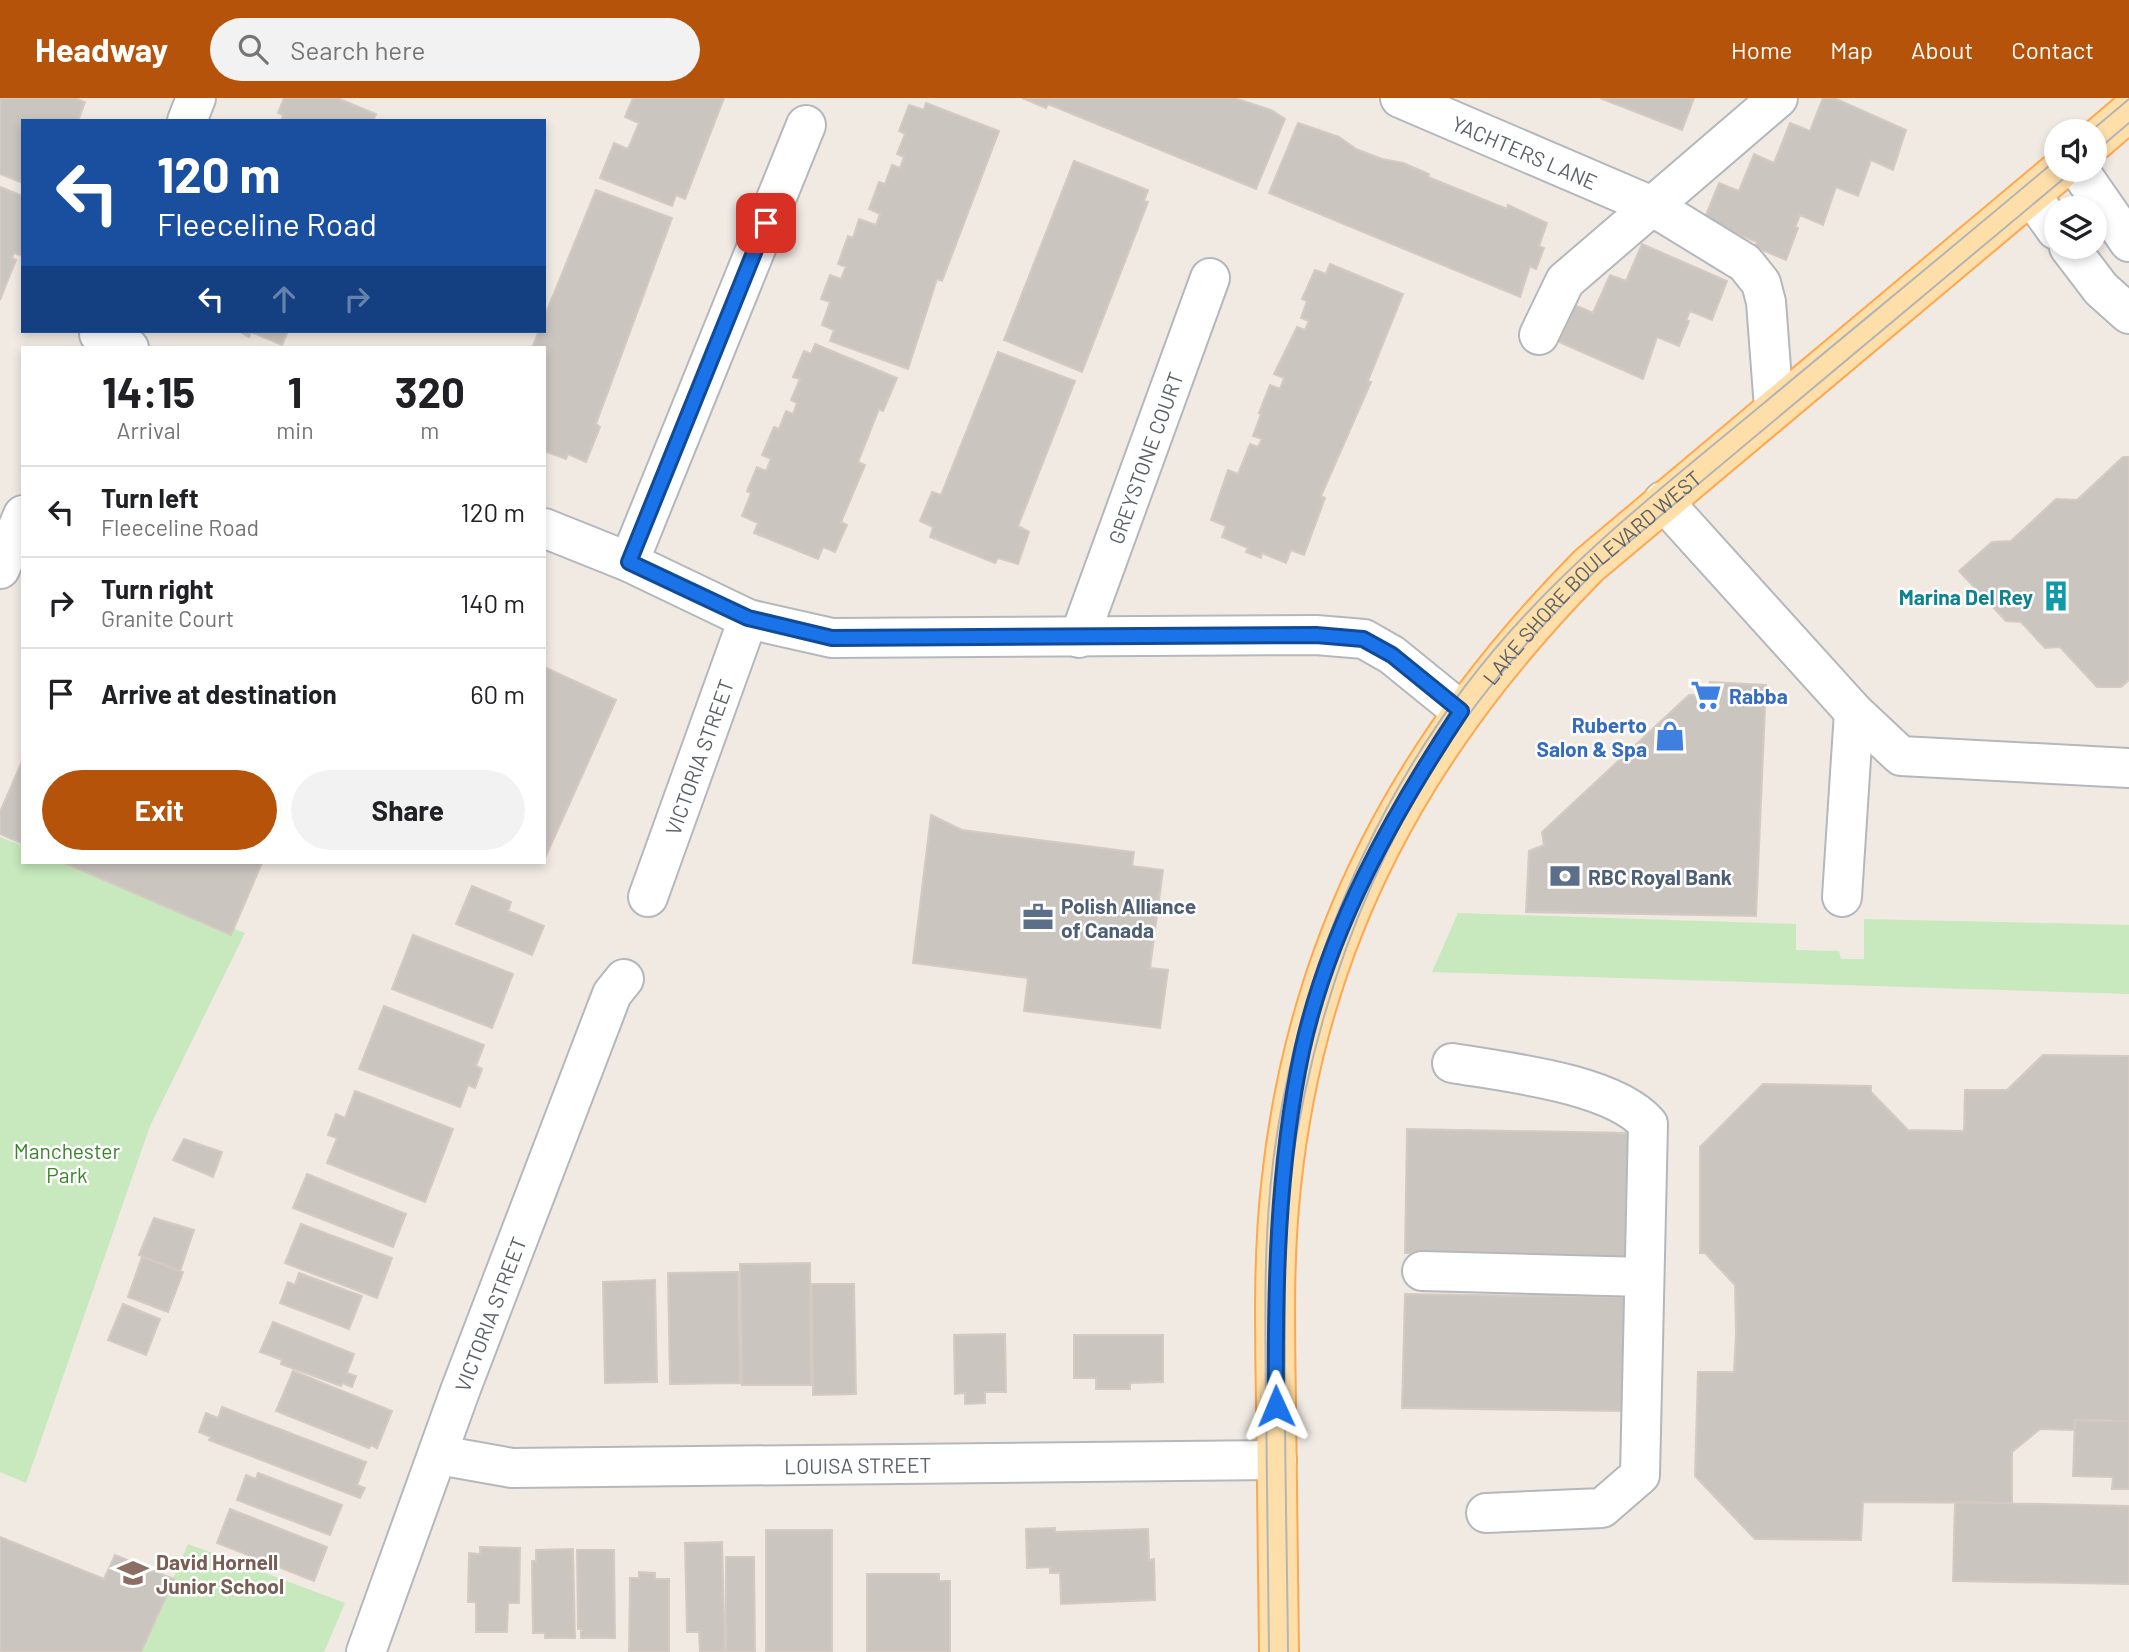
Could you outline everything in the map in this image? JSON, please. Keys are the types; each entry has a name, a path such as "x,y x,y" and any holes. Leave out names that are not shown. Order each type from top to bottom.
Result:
{"main road":[{"path":"2107,131 2129,112"},
{"name":"LAKE SHORE BOULEVARD WEST","path":"1279,1652 1277,1460 1278,1232 1281,1185 1302,1052 1352,901 1407,793 1461,711 1532,622 1589,565 2046,182"}],"street":[{"path":"188,119 196,98"},
{"name":"YACHTERS LANE","path":"1400,98 1651,206 1745,263 1761,283 1766,302 1774,408"},
{"path":"1539,335 1565,281 1778,98"},
{"path":"629,562 806,125"},
{"path":"2087,182 2129,242"},
{"path":"2031,195 2044,213"},
{"path":"2078,259 2101,289 2129,314"},
{"name":"GREYSTONE COURT","path":"1079,638 1210,278"},
{"path":"1663,501 1854,712 1901,756 2129,768"},
{"path":"0,569 21,520"},
{"path":"546,529 629,562 748,618 832,638 1316,635 1363,639 1392,655 1461,711"},
{"name":"VICTORIA STREET","path":"648,897 748,618"},
{"path":"1842,897 1854,712"},
{"name":"VICTORIA STREET","path":"366,1652 612,994 624,979"},
{"path":"1452,1063 1563,1081 1637,1111 1648,1124 1640,1475 1602,1508 1486,1513"},
{"path":"1422,1271 1644,1277"},
{"name":"LOUISA STREET","path":"439,1455 512,1468 1277,1460"}],"green space":[{"name":"Manchester Park","path":"0,837 21,845 21,864 69,864 245,933 150,1126 26,1483 0,1472"},
{"path":"1458,913 1796,924 1796,950 1839,951 1841,959 1864,959 1864,919 2129,925 2129,994 1432,972"},
{"path":"188,1544 345,1603 324,1652 141,1652"}],"building":[{"path":"0,98 75,98 85,102 79,119 21,119 21,182 0,174"},
{"path":"284,98 337,98 376,114 374,119 282,119 283,115 278,113"},
{"path":"633,98 724,98 685,199 676,195 672,206 600,178 614,143 628,149 639,123 625,117"},
{"path":"1022,98 1234,98 1271,110 1285,119 1256,189 1048,104 1046,108"},
{"path":"1600,98 1694,98 1682,130"},
{"path":"1823,98 1834,98 1906,130 1893,170 1871,160 1858,196 1836,187 1823,225 1800,215 1786,260 1755,247 1757,242 1704,220 1719,183 1739,191 1754,154 1774,163 1790,123 1810,131"},
{"path":"926,103 999,131 942,281 937,279 908,369 830,341 834,330 822,325 830,302 821,299 830,275 841,279 846,267 838,264 848,236 853,238 859,219 876,225 880,214 869,209 879,182 885,184 892,165 900,168 904,157 897,154 905,134 899,131 909,105 924,110"},
{"path":"1298,123 1339,137 1356,149 1382,159 1403,163 1429,174 1428,177 1507,209 1508,205 1547,223 1539,246 1544,248 1536,269 1530,266 1520,297 1269,193"},
{"path":"1074,161 1148,190 1144,201 1148,202 1082,372 1004,340"},
{"path":"0,187 21,195 21,255 14,253 12,258 16,260 0,300"},
{"path":"596,190 672,218 596,424 600,427 586,462 568,454 566,459 546,452 546,346 533,346 538,333 546,333 546,313"},
{"path":"1642,244 1727,281 1712,320 1690,311 1679,346 1657,337 1643,379 1559,342 1575,305 1593,313 1610,275 1626,281"},
{"path":"1330,264 1403,294 1368,381 1371,382 1321,496 1325,498 1304,555 1291,550 1286,563 1262,553 1261,558 1246,552 1248,548 1222,537 1226,526 1211,520 1228,470 1238,474 1250,444 1258,447 1262,439 1253,436 1261,414 1259,413 1270,385 1280,389 1284,378 1274,374 1297,327 1305,330 1309,321 1301,318 1307,301 1302,299 1315,270 1326,274"},
{"path":"253,333 287,333 282,345"},
{"path":"815,344 897,378 883,411 879,409 858,462 865,465 841,522 847,525 835,552 823,547 818,559 754,533 758,523 742,516 751,493 747,491 757,467 766,471 771,459 762,455 774,427 779,429 786,411 793,414 797,403 791,400 800,379 793,377 804,351 811,354"},
{"path":"998,352 1075,381 1018,526 1029,532 1018,564 998,558 995,563 930,537 933,527 920,521 932,492 941,495"},
{"name":"Marina Del Rey","path":"2123,457 2129,457 2129,680 2121,687 2097,687 2060,647 2045,648 2021,622 2006,621 1959,571 1992,542 2011,541 2056,499 2077,500"},
{"path":"546,668 616,700 546,856"},
{"path":"1710,682 1766,685 1756,916 1526,912 1529,851 1544,845 1542,832 1689,695 1706,695"},
{"path":"21,764 21,843 0,834 0,812"},
{"name":"Polish Alliance of Canada","path":"931,815 962,830 1134,852 1132,866 1163,870 1150,968 1168,970 1160,1028 1024,1011 1028,978 913,963"},
{"path":"67,864 262,864 231,935"},
{"path":"472,886 511,902 508,911 544,926 532,955 456,924"},
{"path":"413,935 513,974 492,1028 392,989"},
{"path":"384,1006 484,1045 476,1066 482,1069 475,1088 468,1085 460,1107 359,1069"},
{"path":"2043,1055 2129,1056 2129,1421 2075,1420 2074,1430 2040,1429 2012,1452 2012,1503 1863,1502 1861,1540 1755,1539 1695,1476 1698,1372 1734,1372 1736,1333 1735,1285 1705,1253 1700,1253 1700,1147 1763,1084 1871,1086 1871,1092 1908,1130 1964,1131 1965,1090 2007,1090"},
{"path":"355,1091 453,1129 425,1202 327,1163 337,1138 328,1135 336,1114 345,1118"},
{"path":"1407,1129 1628,1133 1625,1257 1405,1253"},
{"path":"184,1139 222,1152 213,1177 173,1160"},
{"path":"307,1174 406,1214 393,1247 293,1208"},
{"path":"154,1218 194,1230 180,1271 139,1255"},
{"path":"301,1224 392,1258 377,1298 285,1263"},
{"path":"142,1257 183,1272 168,1312 128,1297"},
{"path":"810,1263 811,1385 742,1385 740,1264"},
{"path":"738,1272 740,1383 670,1384 668,1273"},
{"path":"299,1273 362,1296 349,1329 280,1303 288,1282 295,1285"},
{"path":"655,1280 657,1382 605,1383 603,1282"},
{"path":"812,1284 854,1284 856,1394 813,1395"},
{"path":"1405,1294 1626,1297 1624,1411 1402,1408"},
{"path":"123,1304 160,1319 146,1355 108,1340"},
{"path":"273,1322 354,1354 347,1373 356,1376 352,1387 342,1383 341,1386 281,1364 282,1360 260,1352"},
{"path":"1005,1334 1006,1392 985,1392 985,1403 965,1404 965,1393 955,1394 954,1335"},
{"path":"1074,1335 1163,1335 1163,1382 1130,1383 1130,1389 1096,1389 1096,1378 1074,1378"},
{"path":"293,1371 392,1411 377,1448 371,1445 369,1448 276,1411"},
{"path":"222,1407 366,1462 357,1485 365,1488 360,1498 209,1440 211,1437 199,1432 206,1413 218,1418"},
{"path":"2075,1420 2129,1421 2129,1489 2112,1489 2113,1477 2073,1476"},
{"path":"258,1473 342,1505 330,1535 237,1500 246,1475 256,1479"},
{"path":"1955,1502 2129,1506 2129,1584 1953,1581"},
{"path":"230,1509 327,1547 314,1581 217,1543"},
{"path":"1055,1528 1055,1532 1148,1529 1149,1560 1154,1559 1155,1600 1061,1604 1060,1573 1050,1573 1050,1567 1027,1568 1026,1529"},
{"path":"766,1530 832,1530 832,1652 766,1652"},
{"path":"0,1537 104,1579 115,1555 174,1579 141,1652 0,1652"},
{"path":"722,1542 725,1652 700,1652 699,1632 687,1632 685,1543"},
{"path":"480,1547 520,1548 519,1603 508,1603 507,1632 476,1632 476,1602 468,1602 469,1553 480,1554"},
{"path":"573,1549 575,1638 545,1638 545,1633 533,1633 532,1561 536,1561 536,1550"},
{"path":"577,1550 614,1550 615,1638 581,1638 581,1629 578,1629"},
{"path":"726,1557 754,1557 755,1652 726,1652"},
{"path":"639,1572 655,1573 655,1579 669,1579 669,1652 629,1652 630,1578 639,1578"},
{"path":"867,1574 939,1574 939,1581 950,1581 950,1652 867,1652"}],"tram line":[{"path":"2105,119 2129,99"},
{"path":"2107,142 2129,123"},
{"path":"1269,1652 1265,1297 1273,1161 1292,1057 1311,987 1365,852 1398,788 1437,726 1480,668 1527,613 1583,557 1672,479 2044,170"},
{"path":"1288,1652 1285,1274 1290,1175 1314,1053 1331,994 1375,878 1402,823 1433,769 1482,697 1530,640 1599,567 2060,182"}],"place":[{"name":"Marina Del Rey","path":"2056,596"},
{"name":"Rabba","path":"1706,695"},
{"name":"Ruberto Salon & Spa","path":"1670,736"},
{"name":"RBC Royal Bank","path":"1565,876"},
{"name":"Polish Alliance of Canada","path":"1038,917"},
{"name":"David Hornell Junior School","path":"133,1573"}],"route":[{"path":"766,223 629,562 748,618 832,638 1316,635 1363,639 1392,655 1461,711 1407,793 1352,901 1328,965 1302,1052 1281,1185 1276,1256 1276,1406"}]}
